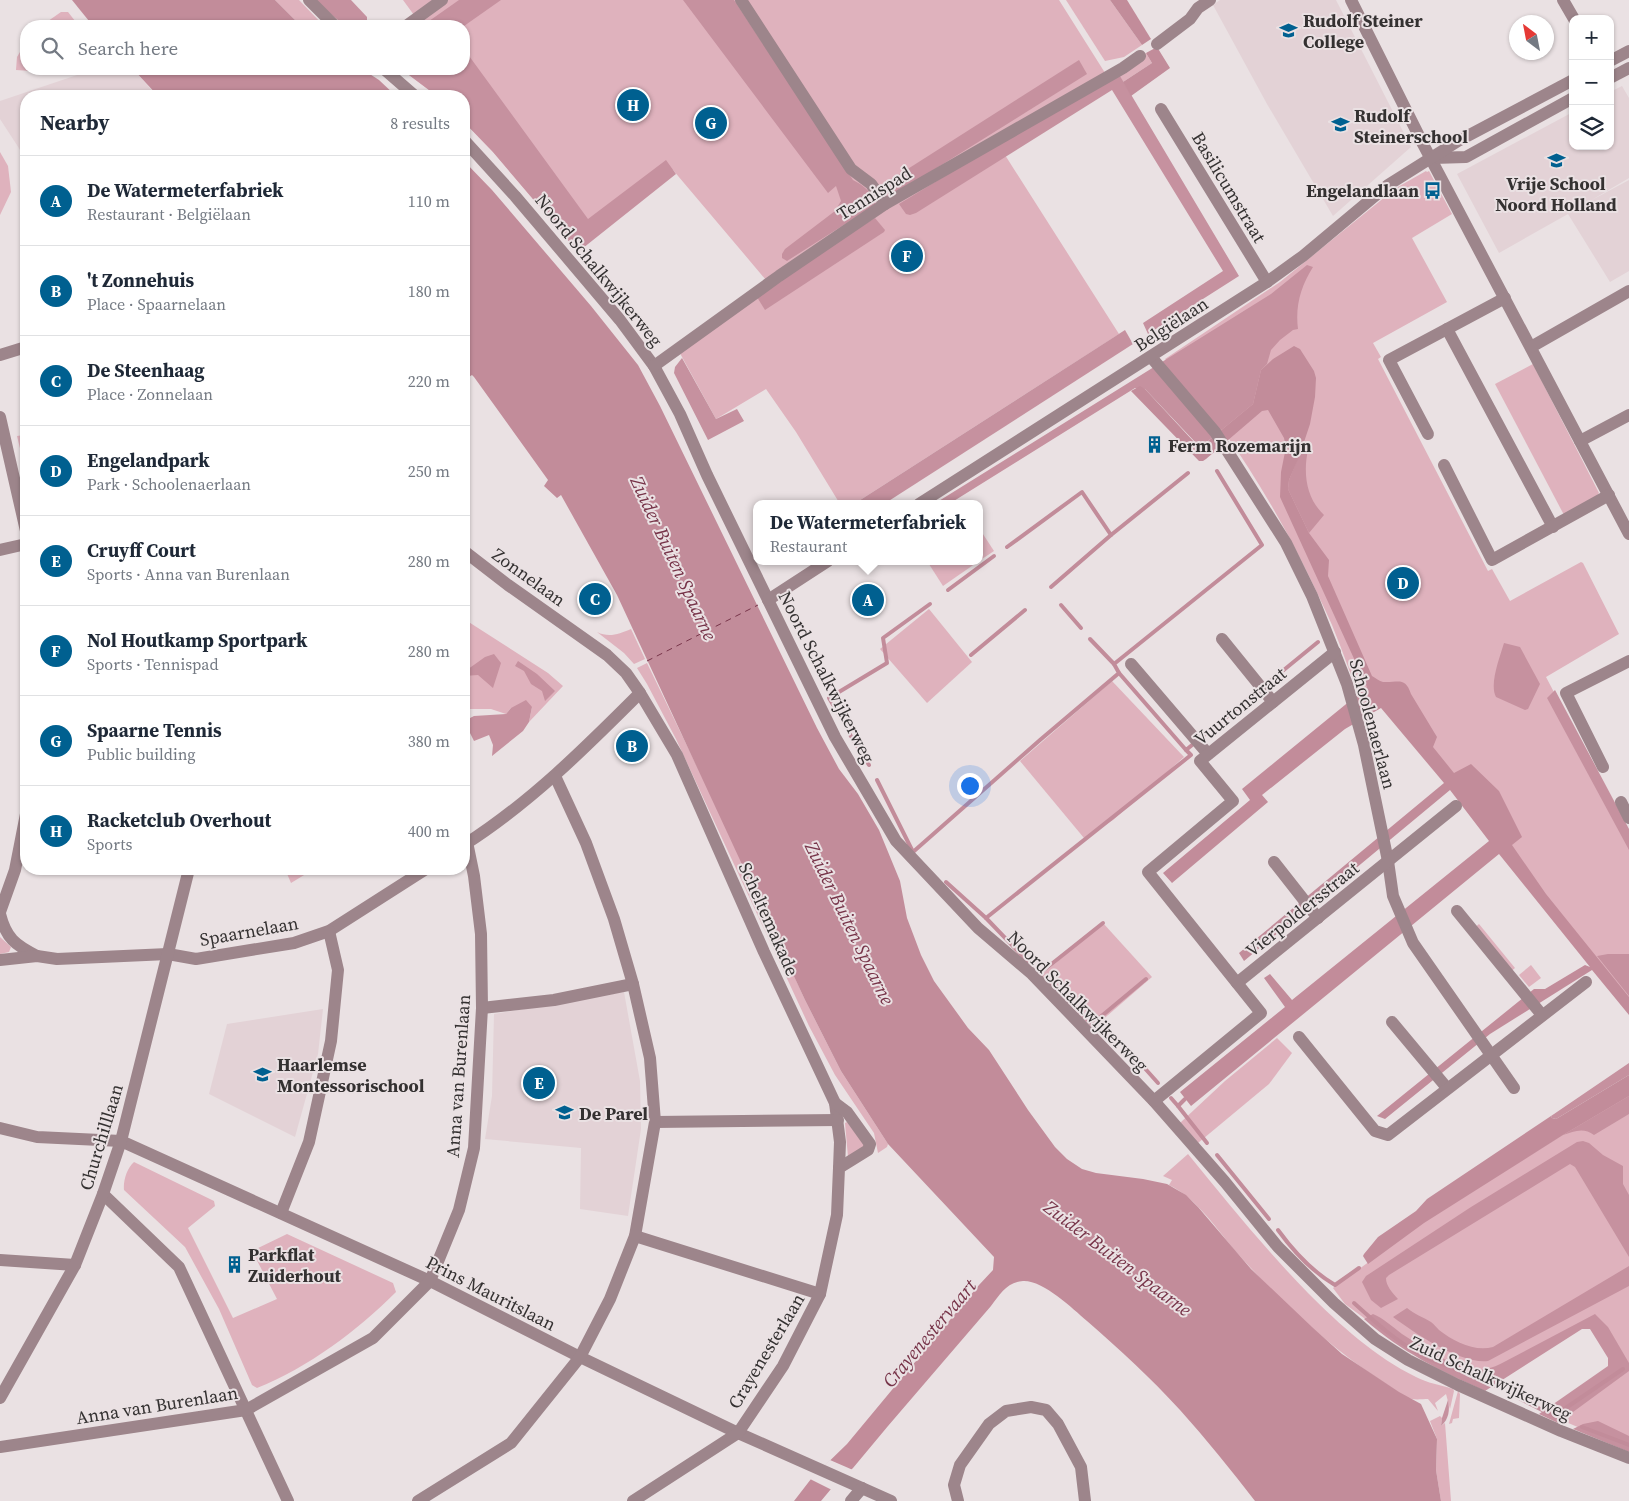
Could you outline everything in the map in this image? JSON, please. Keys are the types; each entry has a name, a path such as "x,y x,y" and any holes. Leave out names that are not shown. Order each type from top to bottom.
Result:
{"street":[{"path":"309,0 329,20"},
{"path":"414,20 442,0"},
{"path":"742,0 851,169 871,184 885,204"},
{"path":"1157,44 1190,19 1196,4 1210,0"},
{"path":"1351,0 1430,158 1629,534"},
{"path":"1563,0 1572,15"},
{"path":"1612,60 1629,51"},
{"name":"Tennispad","path":"654,366 779,276 885,204 1123,68 1140,56"},
{"path":"1614,76 1629,68"},
{"path":"391,75 408,90"},
{"name":"Belgiëlaan","path":"925,500 1151,358 1267,282 1303,256 1388,185 1430,158 1569,82"},
{"path":"1430,158 1466,157 1569,100"},
{"name":"Basilicumstraat","path":"1161,109 1267,282"},
{"name":"Noord Schalkwijkerweg","path":"470,147 515,196 620,320 654,366 680,414 707,475 835,737 896,841 978,928 1032,974 1154,1101 1225,1182"},
{"path":"1531,347 1629,291"},
{"path":"1428,434 1389,360 1505,298"},
{"path":"1447,329 1554,527"},
{"path":"0,355 20,349"},
{"name":"Schoolenaerlaan","path":"1151,358 1215,432 1226,448 1286,544 1312,596 1347,684 1382,830 1396,904 1413,942 1514,1088"},
{"path":"1580,441 1629,415"},
{"path":"0,417 20,505"},
{"path":"1444,465 1492,560 1609,495"},
{"path":"0,550 20,545"},
{"name":"Zonnelaan","path":"470,556 607,655 626,673 640,692"},
{"path":"768,600 822,565"},
{"path":"1222,639 1270,699"},
{"name":"Vuurtonstraat","path":"1237,983 1148,872 1233,801 1200,761 1205,751 1270,699 1335,652"},
{"path":"1130,664 1205,751"},
{"path":"1603,767 1566,693 1628,665"},
{"path":"470,838 513,810 554,776 640,692"},
{"name":"Scheltemakade","path":"640,692 676,754 743,905 835,1103 840,1142 839,1168"},
{"path":"418,1501 511,1443 580,1358 610,1299 635,1236 656,1122 650,1058 633,984 614,919 586,843 554,776"},
{"path":"1621,802 1629,818"},
{"name":"Vierpoldersstraat","path":"1237,983 1387,855 1456,806"},
{"path":"20,845 15,870 0,913 3,927 10,939 22,949 37,956"},
{"name":"Anna van Burenlaan","path":"0,1446 246,1410 374,1338 430,1281 459,1210 474,1148 482,1008 481,934 474,876 470,860"},
{"path":"1274,862 1316,915"},
{"name":"Churchilllaan","path":"0,1398 75,1265 102,1194 121,1141 188,875"},
{"name":"Spaarnelaan","path":"0,960 37,956 57,959 168,954 196,959 294,943 328,931 417,875"},
{"path":"1457,911 1540,1012"},
{"path":"281,1213 309,1142 331,1041 338,970 328,931"},
{"path":"1299,1037 1374,1131 1388,1135 1489,1051 1540,1012 1586,982"},
{"path":"1154,1101 1261,1014 1237,983"},
{"path":"482,1008 554,1000 633,984"},
{"path":"1392,1022 1445,1086"},
{"path":"835,1103 847,1112 870,1144 868,1150 839,1168"},
{"path":"656,1122 838,1120"},
{"path":"0,1128 36,1137 121,1141"},
{"name":"Prins Mauritslaan","path":"121,1141 430,1281 580,1358 738,1433 891,1501"},
{"name":"Crayenesterlaan","path":"633,1501 738,1433 782,1366 820,1294 837,1215 839,1168"},
{"name":"Zuid Schalkwijkerweg","path":"1225,1182 1278,1247 1334,1303 1375,1339 1408,1360 1458,1385 1561,1431 1629,1458"},
{"path":"102,1194 179,1267 288,1501"},
{"path":"635,1236 820,1294"},
{"path":"0,1260 75,1265"},
{"path":"958,1501 954,1485 960,1465 989,1424 1006,1410 1031,1407 1046,1410 1058,1424 1081,1466 1085,1501"},
{"path":"851,1501 862,1488"}],"shaded area":[{"path":"275,0 299,0 318,20 295,20"},
{"path":"314,0 351,0 367,17 367,20 338,20"},
{"path":"403,0 1059,0 1107,76 1005,155 1119,334 860,500 838,500 796,432 766,389 716,419 676,346 766,280 673,170 573,246 493,152 470,128 470,90 429,90 409,75 470,75 470,20 418,20"},
{"path":"459,0 501,0 470,22 470,20 431,20"},
{"path":"683,0 734,0 853,180 865,188 875,199 875,205 787,261 782,258 785,249 835,211 841,201 836,186 828,193"},
{"path":"1066,0 1110,0 1142,45 1124,57 1105,61"},
{"path":"1220,0 1336,0 1411,147 1333,216 1267,104 1213,5"},
{"path":"61,12 68,12 74,20 50,20"},
{"path":"20,52 20,70 16,70 17,57"},
{"path":"1146,53 1152,63 1123,82 1117,71"},
{"path":"470,57 588,219 666,160 676,174 578,252 493,152 470,128 470,90 429,90 409,75 470,75"},
{"path":"1079,60 1087,74 895,194 889,194 881,186"},
{"path":"1117,71 1239,276 1148,334 1143,323 1223,271 1112,90 916,213 906,214 899,204"},
{"path":"77,75 138,75 152,90 33,90"},
{"name":"Vrije School Noord Holland","path":"1622,86 1629,98 1629,178 1590,201 1629,180 1629,271 1610,282 1568,214 1499,253 1457,174 1569,114 1569,150 1614,150 1614,90"},
{"path":"20,94 20,150 0,119 0,101"},
{"path":"0,152 8,166 11,192 0,215"},
{"path":"1429,171 1452,214 1412,238 1447,302 1373,343 1381,357 1378,359 1488,571 1492,569 1510,601 1581,562 1619,634 1546,677 1629,835 1629,1013 1432,764 1382,707 1366,714 1332,625 1279,519 1238,452 1191,389 1165,359 1280,282 1396,188"},
{"path":"875,218 885,230 884,232 765,310 757,297"},
{"path":"1307,265 1313,267 1305,281 1298,304 1298,329 1293,330 1280,340 1271,350 1267,364 1261,370 1253,404 1202,446 1196,443 1145,389 1135,388 955,500 940,500 1271,294"},
{"path":"1125,330 1133,344 890,500 860,500"},
{"path":"682,358 716,419 737,409 744,421 708,440 674,373 675,367"},
{"path":"1533,364 1599,493 1596,497 1564,515 1495,384"},
{"path":"17,436 20,436 20,448"},
{"path":"1302,448 1308,450 1306,467 1307,485 1313,501 1324,515 1309,533 1288,489 1289,480"},
{"path":"983,534 994,551 983,558"},
{"path":"930,565 973,565 943,586"},
{"path":"929,609 972,662 927,703 880,649"},
{"path":"470,623 548,673 563,686 529,722 532,707 511,708 506,714 491,709 470,709"},
{"path":"631,629 645,659 634,664 624,653 597,632 610,635"},
{"path":"1504,643 1520,647 1540,684 1528,709 1525,710 1496,697 1494,692 1494,678"},
{"path":"494,654 501,663 493,688 478,675 470,676 470,668 485,657"},
{"path":"518,661 537,674 555,691 545,701 542,691 531,684 524,671 515,666"},
{"path":"647,663 723,820 805,1000 841,1071 888,1144 887,1147 878,1153 874,1133 835,1075 809,1026 676,739 637,668"},
{"path":"1112,681 1184,757 1113,820 1084,838 1020,761"},
{"path":"1555,690 1629,829 1629,850 1547,698"},
{"path":"526,700 532,707 529,722 523,731 492,756 493,745 489,735 474,741 470,733 470,718 474,716 506,714 511,708"},
{"path":"288,875 304,875 291,883"},
{"path":"1103,923 1152,977 1093,1028 1038,978"},
{"path":"1479,924 1515,968 1510,972 1473,929"},
{"path":"0,937 11,947 9,952 0,954"},
{"path":"1629,954 1629,996 1597,956"},
{"path":"1531,965 1541,978 1529,987 1519,975"},
{"name":"De Parel","path":"624,992 640,1081 641,1129 628,1216 580,1209 581,1148 485,1139 492,1096 494,1014"},
{"name":"Haarlemse Montessorischool","path":"323,1009 318,1054 295,1137 209,1094 227,1024"},
{"path":"1277,1038 1292,1053 1269,1084 1198,1143 1180,1123 1225,1081"},
{"path":"1629,1063 1629,1075 1556,1119 1552,1118 1551,1116"},
{"path":"531,1072 547,1072 547,1095 532,1095"},
{"path":"1629,1093 1629,1449 1566,1422 1558,1423 1617,1364 1589,1324 1485,1386 1410,1352 1345,1304 1333,1288 1425,1221"},
{"path":"1629,1096 1629,1114 1594,1135 1583,1130 1563,1135"},
{"path":"847,1122 866,1147 848,1157 845,1123"},
{"path":"1583,1141 1623,1166 1623,1184 1629,1195 1629,1257 1575,1167 1570,1164 1389,1275 1386,1278 1387,1284 1398,1299 1381,1308 1371,1300 1362,1282 1366,1276 1471,1207 1577,1142"},
{"path":"1188,1154 1277,1259 1308,1293 1345,1328 1372,1350 1401,1369 1425,1381 1453,1389 1450,1409 1446,1394 1435,1403 1438,1411 1428,1399 1412,1399 1397,1392 1325,1339 1271,1289 1198,1207 1189,1198 1169,1185 1172,1180 1163,1176"},
{"path":"134,1162 214,1201 215,1206 188,1228 233,1318 277,1299 252,1251 287,1234 393,1283 396,1292 349,1334 314,1359 257,1388 252,1385 219,1309 185,1247 124,1190 126,1175"},
{"path":"1629,1266 1629,1286 1488,1361 1477,1361 1452,1353 1426,1339 1393,1317 1407,1308 1431,1322 1439,1330 1458,1342 1479,1348 1493,1347"},
{"path":"1373,1314 1442,1358 1474,1369 1484,1369 1501,1364 1595,1314 1608,1327 1629,1363 1629,1371 1558,1423 1539,1414 1608,1366 1608,1358 1590,1329 1582,1329 1485,1391 1437,1368 1393,1342 1364,1319"},
{"path":"1458,1391 1460,1394 1459,1418 1453,1419 1452,1423 1449,1424"},
{"path":"1448,1400 1448,1414 1441,1426 1442,1418"},
{"path":"1440,1416 1442,1418 1441,1426 1445,1423 1451,1501 1441,1501 1436,1470 1437,1439 1430,1421"},
{"path":"1598,1421 1629,1436 1629,1452 1573,1429 1583,1424"}],"water":[{"path":"72,0 275,0 295,20 88,20"},
{"path":"1110,0 1127,0 1151,39 1142,45"},
{"path":"1157,47 1170,68 1131,96 1123,82 1152,63 1146,53"},
{"path":"139,75 371,75 390,90 152,90"},
{"name":"Zuider Buiten Spaarne","path":"470,167 492,190 591,306 638,365 660,406 817,728 839,769 858,794 879,830 900,881 907,918 921,955 934,981 968,1028 989,1050 1028,1110 1055,1147 1067,1159 1082,1169 1096,1173 1167,1184 1186,1195 1251,1269 1342,1354 1399,1392 1421,1404 1437,1439 1436,1470 1441,1501 1255,1501 1190,1421 1135,1364 1057,1296 1039,1285 1023,1281 1008,1286 1001,1293 853,1468 821,1501 794,1501 811,1479 847,1444 993,1270 994,1257 888,1144 841,1071 805,1000 617,595 561,495 557,498 544,486 548,480 472,375 470,376"},
{"path":"1294,346 1300,349 1314,371 1316,378 1310,424 1289,480 1288,489 1309,533 1329,560 1328,576 1372,676 1383,682 1400,682 1409,688 1437,737 1433,747 1454,773 1471,764 1499,791 1522,837 1512,845 1546,894 1629,997 1629,1015 1592,970 1490,1034 1385,1119 1377,1116 1534,989 1545,989 1585,965 1590,967 1499,854 1191,1106 1180,1092 1285,1007 1264,978 1270,974 1292,1000 1489,841 1450,790 1244,961 1239,953 1444,783 1381,708 1345,729 1262,795 1268,802 1172,883 1163,873 1250,800 1242,789 1367,687 1280,497 1281,472 1286,447 1284,438 1268,410 1262,411 1206,459 1199,461 1131,391 1140,386 1145,389 1195,443 1202,446 1253,404 1261,370 1273,359"},
{"path":"1629,1075 1629,1096 1563,1135 1424,1223 1368,1264 1363,1256 1378,1237 1416,1211 1427,1199 1551,1116 1556,1119"}],"pier":[{"path":"830,1460 853,1470 832,1490 810,1479"}],"waterway":[{"path":"877,780 913,852 1119,673 1114,664 1262,545 1217,471"},
{"path":"1007,547 1082,492 1111,535 1188,473"},
{"path":"1051,587 1111,535"},
{"path":"983,564 994,556"},
{"path":"948,590 982,565"},
{"path":"841,718 829,698 887,663 883,638 930,604"},
{"path":"1061,605 1081,628"},
{"path":"971,655 1025,610"},
{"path":"1090,639 1114,664"},
{"path":"1119,673 1186,750 1318,642"},
{"path":"849,733 869,765"},
{"path":"946,882 986,918 1191,755 1186,750"},
{"path":"986,918 1031,965"},
{"path":"1039,974 1103,923"},
{"path":"1050,984 1092,1024 1146,979"},
{"path":"1141,1064 1158,1083"},
{"path":"1171,1098 1178,1106 1185,1099"},
{"path":"1178,1106 1207,1143"},
{"path":"1217,1155 1269,1219"},
{"path":"1278,1230 1290,1246 1318,1274 1335,1285 1359,1268"},
{"path":"1354,1303 1396,1339 1425,1357 1461,1372"},
{"path":"1513,1395 1554,1416 1623,1369"},
{"path":"1473,1377 1495,1386"},
{"path":"1582,1427 1629,1445"}],"ferry route":[{"path":"647,661 758,605"}],"place":[{"name":"Rudolf Steiner College","path":"1289,30"},
{"name":"Racketclub Overhout","path":"633,105"},
{"name":"Spaarne Tennis","path":"711,123"},
{"name":"Rudolf Steinerschool","path":"1340,125"},
{"name":"Vrije School Noord Holland","path":"1556,160"},
{"name":"Engelandlaan","path":"1433,190"},
{"name":"Nol Houtkamp Sportpark","path":"907,256"},
{"name":"Ferm Rozemarijn","path":"1154,445"},
{"name":"Engelandpark","path":"1403,583"},
{"name":"De Steenhaag","path":"595,599"},
{"name":"De Watermeterfabriek","path":"868,600"},
{"name":"'t Zonnehuis","path":"632,746"},
{"name":"Haarlemse Montessorischool","path":"263,1074"},
{"name":"Cruyff Court","path":"539,1083"},
{"name":"De Parel","path":"565,1113"},
{"name":"Parkflat Zuiderhout","path":"234,1264"}],"water label":[{"name":"Crayenestervaart","path":"929,1333"}]}
